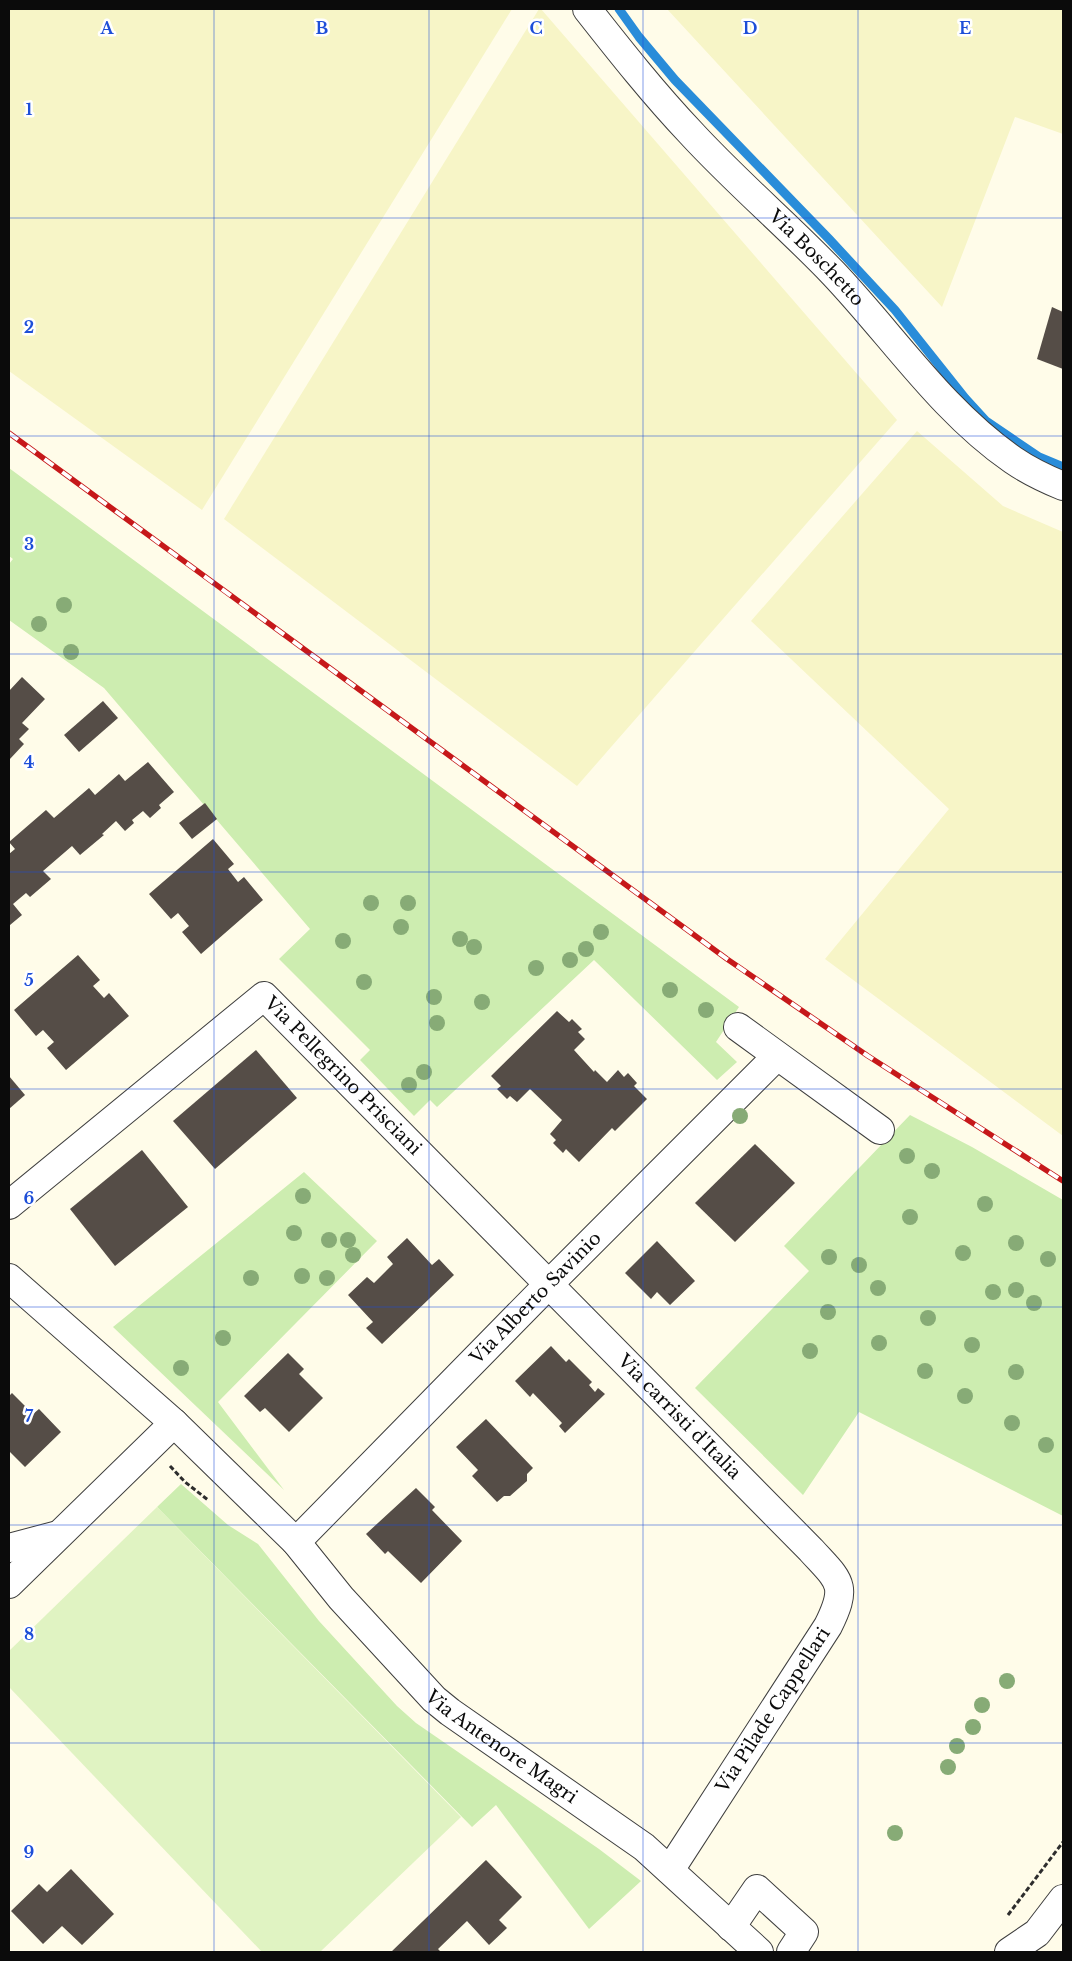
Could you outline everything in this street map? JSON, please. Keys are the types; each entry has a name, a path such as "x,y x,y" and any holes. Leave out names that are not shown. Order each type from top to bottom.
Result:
{"street":[{"name":"Via Boschetto","path":"587,9 629,62 690,133 817,256 946,401 973,427 1014,461 1063,486"},
{"name":"Via Pellegrino Prisciani","path":"9,1205 264,996 550,1284"},
{"path":"738,1027 880,1130"},
{"name":"Via Alberto Savinio","path":"296,1542 777,1056"},
{"name":"Via Antenore Magri","path":"9,1278 174,1423 296,1542 341,1598 434,1698 450,1712 644,1847 759,1952"},
{"name":"Via carristi d'Italia","path":"550,1284 811,1550"},
{"path":"9,1584 174,1423"},
{"path":"9,1548 60,1534"},
{"name":"Via Pilade Cappellari","path":"670,1870 828,1626 836,1610 840,1597 840,1586 835,1575 811,1550"},
{"path":"731,1927 757,1889 804,1932 791,1952"},
{"path":"1009,1952 1037,1933 1063,1899"}],"path":[{"path":"1004,1921 1063,1842"}],"shaded area":[{"path":"9,9 512,9 202,510 9,371"},
{"path":"539,9 541,9 897,420 577,786 224,519"},
{"path":"667,9 1063,9 1063,134 1015,117 942,307"},
{"path":"917,431 1003,506 1063,532 1063,1136 825,959 949,809 751,621"}],"green space":[{"path":"9,468 739,1007 716,1042 737,1062 717,1080 594,960 437,1107 430,1100 414,1116 360,1060 370,1050 279,959 310,929 104,688 9,620 9,564 13,559 9,556"},
{"path":"910,1115 972,1147 1063,1200 1063,1516 859,1412 803,1495 695,1388 809,1271 784,1246"},
{"path":"304,1172 377,1241 218,1402 284,1490 113,1327"},
{"path":"181,1484 228,1525 258,1544 319,1621 397,1706 416,1723 599,1849 641,1881 589,1929 496,1805 472,1827 157,1507"},
{"path":"157,1507 461,1817 320,1952 262,1952 9,1687 9,1651"}],"building":[{"path":"1052,307 1063,312 1063,369 1037,359"},
{"path":"22,677 45,699 22,723 29,729 19,739 24,744 9,760 9,691"},
{"path":"103,701 118,718 79,752 64,735"},
{"path":"148,762 174,792 159,805 161,808 150,818 143,811 132,820 134,823 125,831 116,821 102,834 104,835 80,855 72,846 43,871 51,879 30,897 26,893 13,904 22,915 10,925 9,854 15,849 9,842 46,810 54,818 89,788 95,795 119,774 125,781"},
{"path":"205,803 217,819 192,839 179,823"},
{"path":"213,839 234,864 228,869 238,882 244,877 263,900 201,954 182,932 189,926 178,913 171,919 149,894"},
{"path":"78,955 100,980 93,986 104,998 109,993 129,1016 66,1070 47,1048 54,1042 43,1030 36,1036 14,1010"},
{"path":"557,1011 569,1022 572,1019 582,1029 578,1032 585,1039 574,1050 594,1072 595,1070 607,1082 618,1070 624,1077 628,1073 637,1083 634,1086 647,1099 615,1131 612,1128 579,1162 566,1149 563,1153 553,1143 556,1140 550,1134 562,1120 530,1089 517,1102 510,1096 507,1099 497,1089 501,1086 491,1076"},
{"path":"256,1050 297,1098 215,1169 173,1121"},
{"path":"9,1076 25,1095 9,1109"},
{"path":"755,1144 795,1183 735,1242 695,1203"},
{"path":"142,1150 188,1207 115,1266 70,1209"},
{"path":"407,1238 432,1265 439,1259 454,1275 382,1344 366,1328 373,1322 348,1295 367,1277 374,1283 393,1264 387,1257"},
{"path":"657,1241 695,1281 670,1305 657,1292 651,1299 625,1273"},
{"path":"551,1346 566,1362 569,1359 592,1382 589,1385 595,1392 598,1388 605,1394 565,1433 559,1426 562,1423 533,1393 530,1397 515,1381"},
{"path":"288,1353 304,1369 299,1374 323,1398 289,1432 265,1408 260,1412 244,1396"},
{"path":"12,1393 33,1414 39,1409 61,1432 25,1467 9,1451 9,1396"},
{"path":"486,1419 533,1468 527,1474 527,1481 510,1496 504,1496 497,1502 472,1476 478,1470 456,1447"},
{"path":"416,1488 435,1507 432,1510 462,1541 421,1583 388,1551 385,1554 366,1534"},
{"path":"486,1860 522,1897 499,1920 507,1928 489,1945 467,1921 438,1949 441,1952 391,1952"},
{"path":"71,1869 114,1914 82,1945 62,1926 43,1944 11,1911 39,1884 47,1892"}],"waterway":[{"path":"619,9 639,37 675,80 895,310 965,398 986,421 1039,457 1063,467"}],"railway":[{"path":"9,433 727,959 868,1056 1063,1181"}]}
